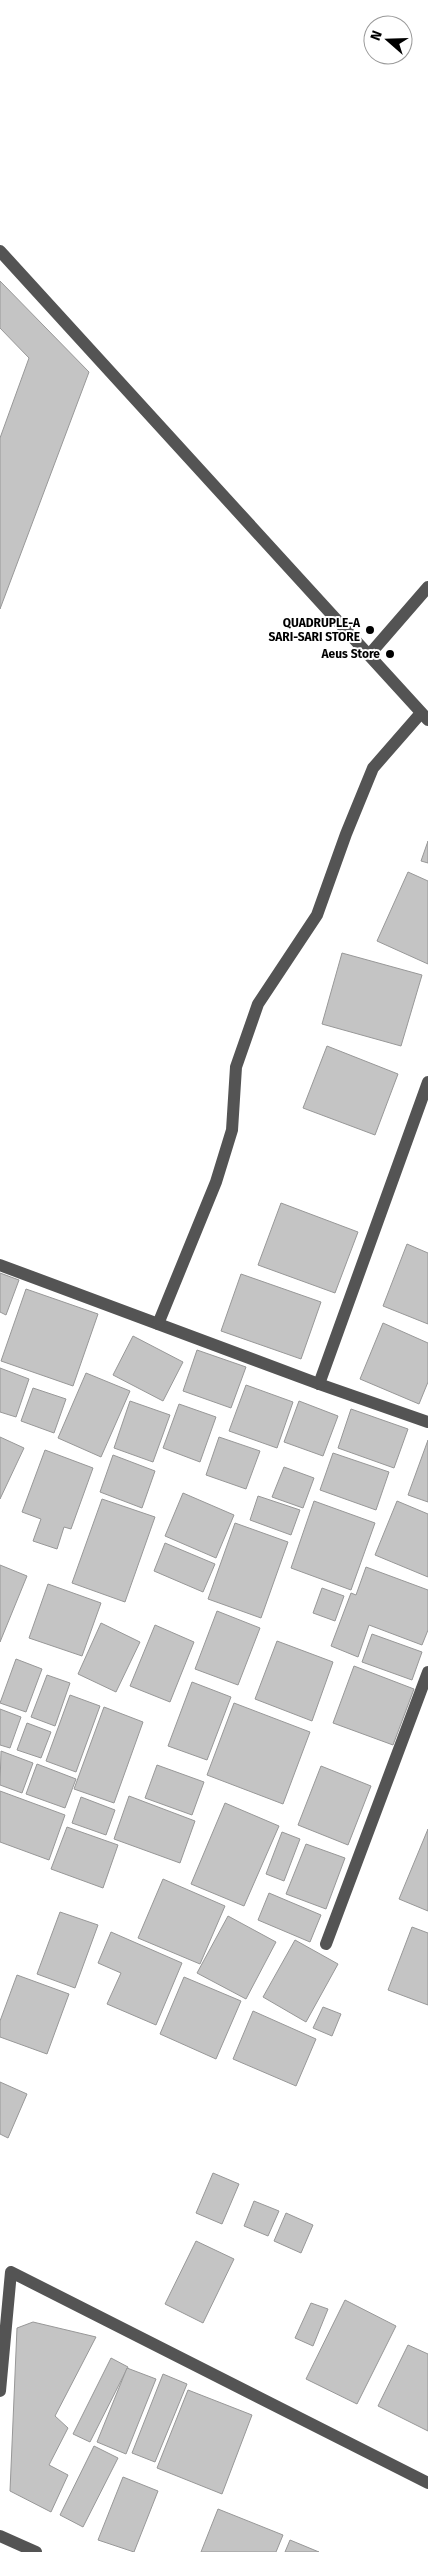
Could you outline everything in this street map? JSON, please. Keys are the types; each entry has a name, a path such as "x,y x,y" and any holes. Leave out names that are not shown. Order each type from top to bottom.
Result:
{"street":[{"path":"0,251 425,717 373,768 346,834 317,915 258,1004 236,1068 232,1130 216,1182 158,1324"},
{"path":"369,655 428,586"},
{"path":"318,1384 428,1082"},
{"path":"0,1265 318,1384 428,1422"},
{"path":"326,1944 428,1672"},
{"path":"0,2391 11,2272 428,2483"},
{"path":"0,2536 36,2552"}],"building":[{"path":"0,281 89,372 0,609 0,438 29,358 0,328"},
{"path":"428,841 428,863 421,861"},
{"path":"408,872 428,881 428,964 377,941"},
{"path":"342,953 422,975 401,1046 322,1024"},
{"path":"327,1046 398,1074 375,1135 303,1108"},
{"path":"281,1203 358,1232 335,1293 258,1265"},
{"path":"407,1244 428,1253 428,1324 383,1306"},
{"path":"0,1273 19,1280 6,1315 0,1312"},
{"path":"241,1274 321,1302 301,1359 221,1331"},
{"path":"26,1289 98,1314 73,1386 1,1361"},
{"path":"383,1323 428,1343 428,1382 419,1404 360,1379"},
{"path":"133,1336 183,1362 163,1401 113,1375"},
{"path":"197,1350 246,1367 231,1408 183,1391"},
{"path":"0,1368 29,1379 16,1417 0,1412"},
{"path":"86,1373 130,1391 101,1457 58,1438"},
{"path":"246,1385 293,1402 277,1448 229,1431"},
{"path":"33,1388 66,1399 54,1433 21,1421"},
{"path":"130,1401 170,1415 153,1462 114,1448"},
{"path":"299,1401 338,1416 323,1456 284,1442"},
{"path":"179,1404 216,1417 200,1462 163,1448"},
{"path":"351,1409 408,1429 394,1468 338,1448"},
{"path":"0,1437 24,1448 0,1499"},
{"path":"219,1437 260,1451 246,1489 206,1475"},
{"path":"428,1440 428,1502 408,1495"},
{"path":"45,1450 93,1468 71,1529 64,1527 57,1549 33,1541 41,1519 22,1512"},
{"path":"333,1453 389,1472 376,1510 320,1490"},
{"path":"113,1455 155,1471 142,1508 100,1492"},
{"path":"284,1467 314,1478 303,1508 272,1497"},
{"path":"183,1493 234,1515 216,1558 165,1536"},
{"path":"258,1496 300,1510 291,1535 250,1520"},
{"path":"102,1499 155,1517 125,1602 72,1583"},
{"path":"314,1501 375,1523 351,1590 291,1568"},
{"path":"397,1501 428,1514 428,1577 375,1555"},
{"path":"235,1523 288,1542 261,1618 208,1599"},
{"path":"165,1543 215,1564 203,1592 154,1571"},
{"path":"0,1565 27,1576 0,1642"},
{"path":"366,1567 428,1590 428,1630 422,1645 369,1625 358,1657 331,1646 351,1593 356,1595"},
{"path":"48,1584 101,1603 82,1656 29,1638"},
{"path":"322,1588 344,1596 335,1621 313,1613"},
{"path":"217,1611 260,1628 238,1685 195,1669"},
{"path":"101,1623 140,1642 116,1692 78,1674"},
{"path":"155,1625 194,1642 170,1702 130,1686"},
{"path":"372,1634 422,1652 412,1680 362,1662"},
{"path":"277,1641 333,1662 312,1721 255,1699"},
{"path":"16,1659 42,1669 26,1712 0,1703"},
{"path":"354,1666 414,1689 393,1745 333,1723"},
{"path":"47,1675 70,1683 55,1726 31,1717"},
{"path":"192,1682 231,1697 207,1760 168,1746"},
{"path":"70,1695 100,1706 76,1772 46,1761"},
{"path":"234,1703 310,1732 283,1804 207,1775"},
{"path":"104,1707 143,1722 114,1803 74,1789"},
{"path":"0,1709 21,1717 10,1748 0,1745"},
{"path":"27,1723 51,1732 41,1758 17,1750"},
{"path":"1,1751 33,1763 22,1793 0,1785"},
{"path":"37,1764 76,1779 65,1808 26,1794"},
{"path":"157,1765 204,1782 192,1815 145,1798"},
{"path":"321,1766 371,1786 348,1845 298,1825"},
{"path":"0,1791 65,1815 49,1860 0,1842"},
{"path":"129,1796 195,1821 180,1863 114,1839"},
{"path":"81,1797 115,1810 106,1835 72,1823"},
{"path":"225,1803 279,1826 244,1906 191,1884"},
{"path":"67,1827 118,1845 103,1888 51,1869"},
{"path":"428,1829 428,1911 399,1899"},
{"path":"282,1832 300,1839 284,1881 266,1874"},
{"path":"306,1844 345,1858 326,1909 286,1894"},
{"path":"163,1879 225,1906 200,1964 138,1938"},
{"path":"269,1893 321,1915 310,1942 258,1920"},
{"path":"60,1912 98,1925 75,1988 37,1974"},
{"path":"228,1916 276,1942 246,1999 197,1973"},
{"path":"412,1927 428,1933 428,2005 388,1990"},
{"path":"111,1932 182,1963 156,2025 107,2004 121,1973 98,1963"},
{"path":"295,1940 338,1964 306,2022 263,1997"},
{"path":"17,1975 69,1994 47,2054 0,2037 0,2021"},
{"path":"184,1977 241,2001 216,2059 160,2034"},
{"path":"323,2007 341,2014 332,2036 313,2028"},
{"path":"253,2011 316,2039 296,2086 233,2059"},
{"path":"0,2082 27,2094 8,2138 0,2134"},
{"path":"213,2173 239,2184 222,2224 196,2213"},
{"path":"254,2201 279,2211 268,2236 244,2226"},
{"path":"286,2213 313,2225 301,2253 274,2241"},
{"path":"196,2241 234,2259 203,2323 165,2304"},
{"path":"345,2300 396,2326 357,2404 306,2379"},
{"path":"311,2303 328,2309 313,2346 295,2338"},
{"path":"33,2322 96,2337 55,2416 68,2428 49,2465 68,2475 51,2512 10,2491 17,2328"},
{"path":"408,2345 428,2354 428,2431 378,2406"},
{"path":"111,2358 128,2367 90,2442 73,2434"},
{"path":"127,2368 156,2379 126,2454 97,2442"},
{"path":"163,2374 187,2384 155,2462 132,2453"},
{"path":"188,2390 252,2415 222,2494 157,2468"},
{"path":"94,2446 118,2458 83,2527 60,2515"},
{"path":"123,2477 158,2491 134,2552 98,2540"},
{"path":"218,2509 283,2535 276,2552 201,2552"},
{"path":"290,2540 319,2552 285,2552"}],"place":[{"name":"QUADRUPLE-A SARI-SARI STORE","path":"370,630"},
{"name":"Aeus Store","path":"390,654"}]}
